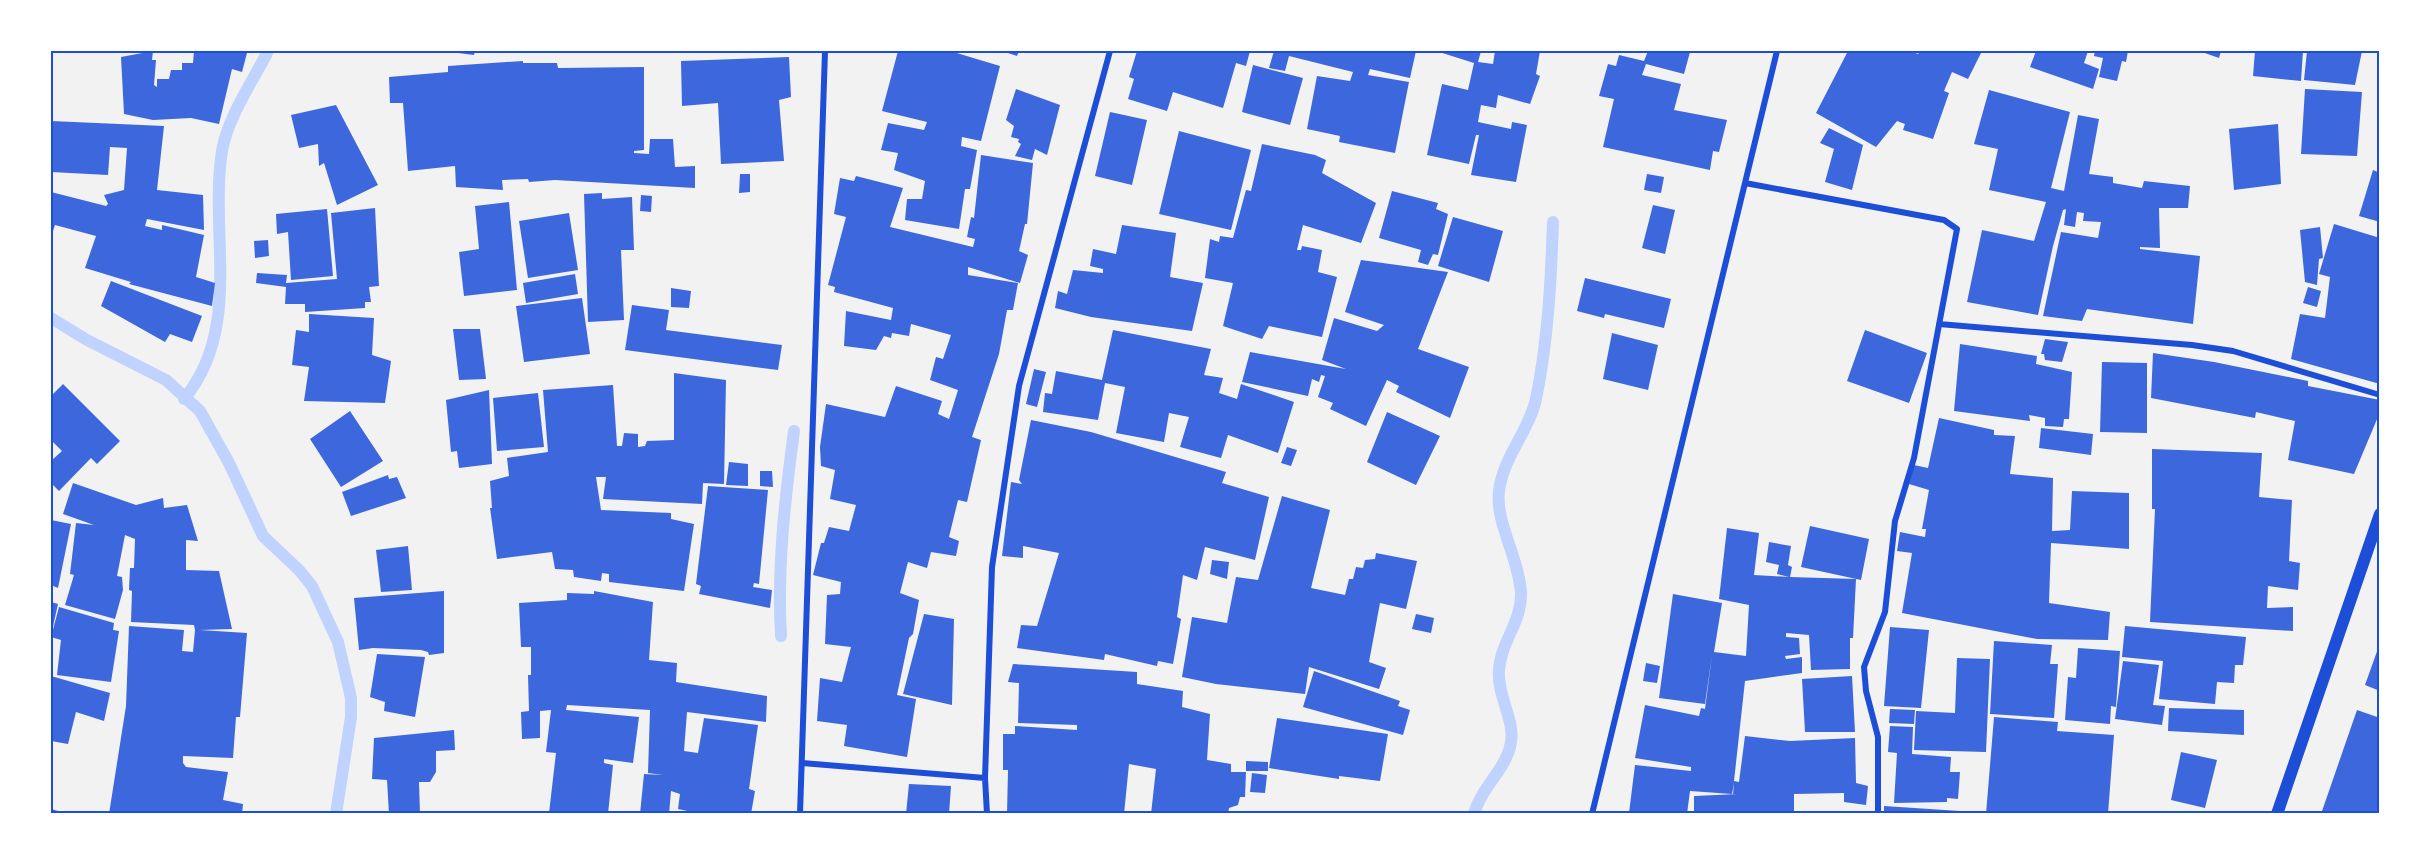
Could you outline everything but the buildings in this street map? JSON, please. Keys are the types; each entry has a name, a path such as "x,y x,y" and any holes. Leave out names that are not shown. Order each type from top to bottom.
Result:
{"main road":[{"path":"2277,814 2380,514"}],"street":[{"path":"800,814 825,51"},
{"path":"987,814 985,778 992,567 1019,386 1110,51"},
{"path":"1592,814 1777,51"},
{"path":"1745,183 1944,220 1956,229 1914,458 1895,521 1885,612 1864,667 1866,691 1878,736 1878,814"},
{"path":"1939,324 2192,345 2232,351 2380,395"},
{"path":"802,763 985,778"}],"waterway":[{"path":"184,399 202,371 213,342 219,311 219,183 225,138 235,112 268,51"},
{"path":"1474,814 1482,795 1505,761 1511,742 1511,725 1501,689 1499,671 1503,651 1518,613 1521,593 1516,567 1500,515 1499,491 1505,467 1528,422 1536,399 1546,333 1553,222"},
{"path":"51,318 87,340 166,380 200,411 229,463 263,536 299,570 312,586 338,642 351,698 351,717 336,814"},
{"path":"781,636 781,559 794,431"}]}
